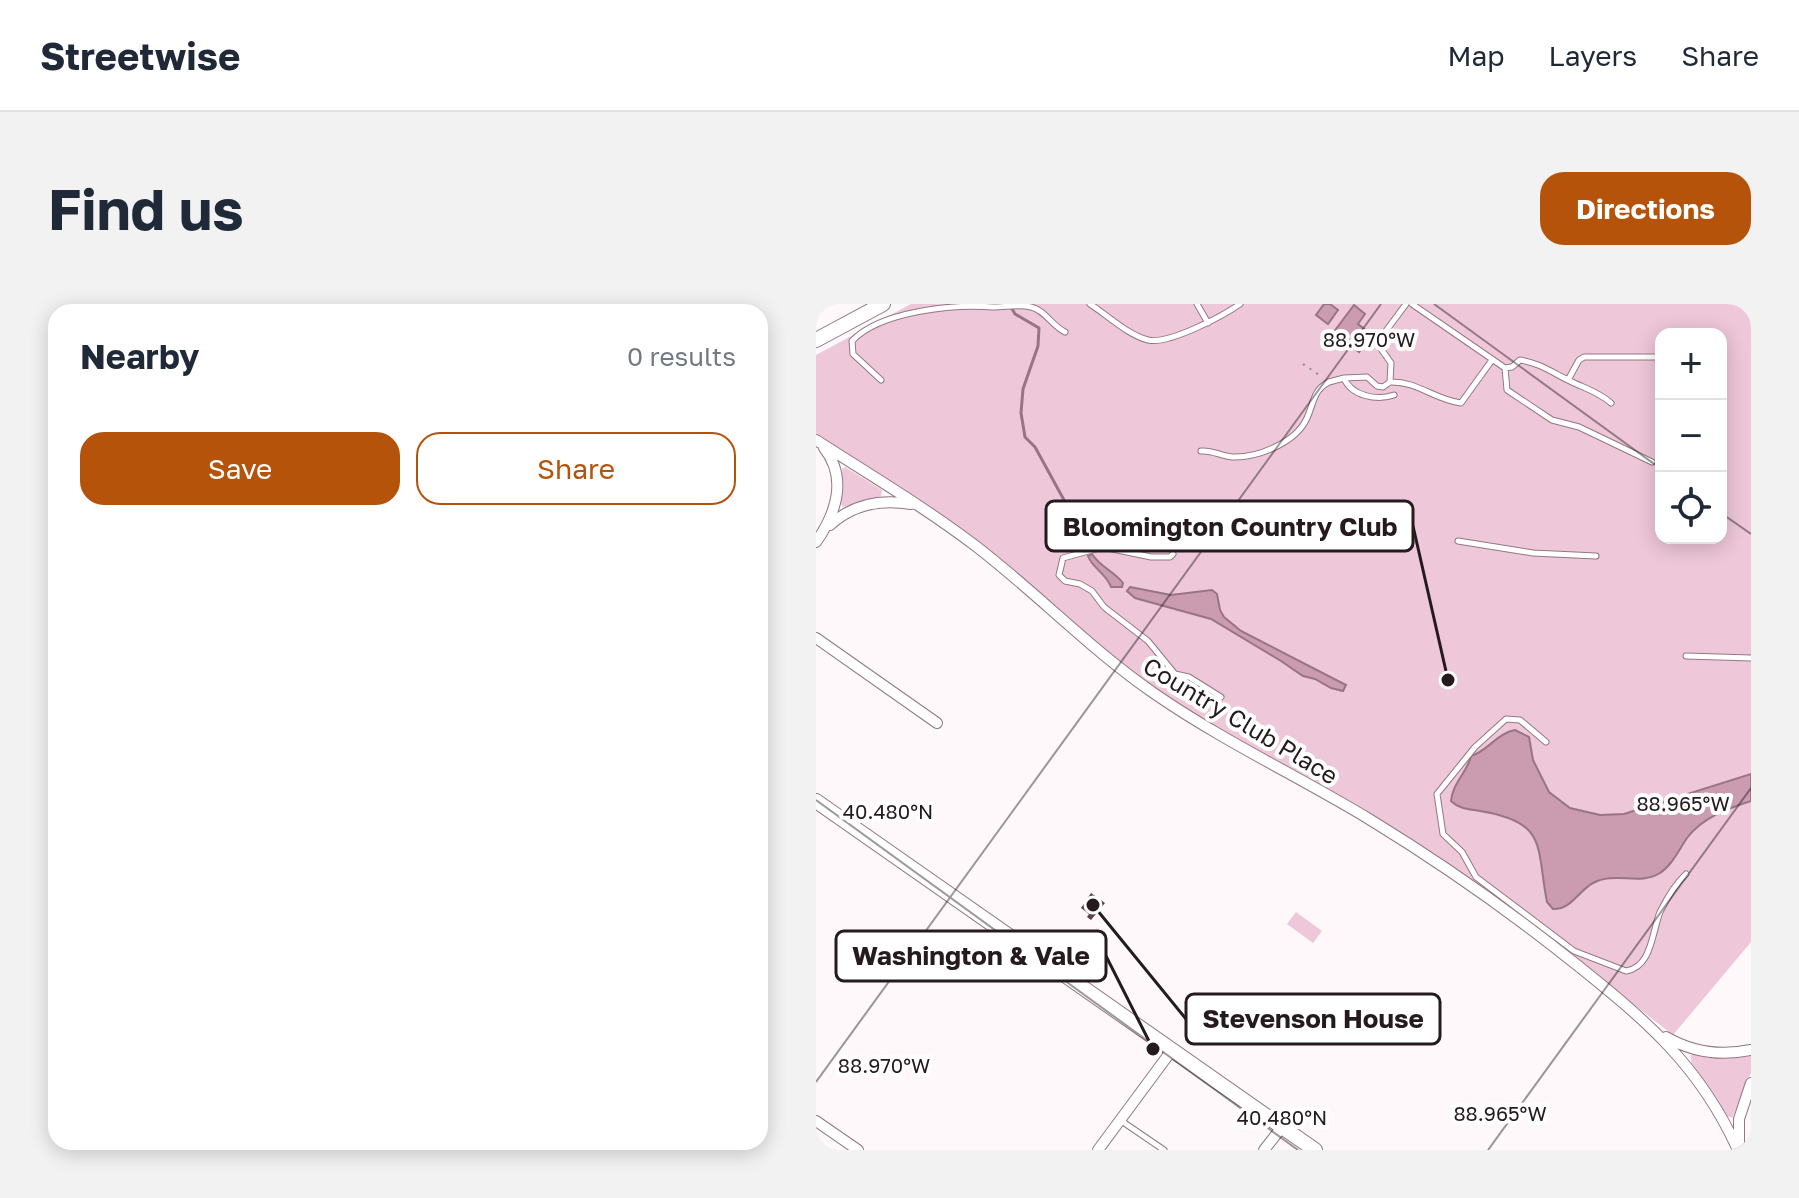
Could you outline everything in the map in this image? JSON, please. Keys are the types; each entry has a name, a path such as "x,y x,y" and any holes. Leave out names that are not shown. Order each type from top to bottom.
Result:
{"main road":[{"path":"816,340 883,304"},
{"path":"816,801 1315,1150"}],"street":[{"name":"Country Club Place","path":"818,441 978,548 1091,646 1155,694 1369,819 1553,947 1652,1027 1672,1047 1702,1085 1738,1150"},
{"path":"816,542 833,510 838,485 830,455 818,441"},
{"path":"824,530 841,515 864,505 887,501 917,505"},
{"path":"816,638 937,723"},
{"name":"Country Club Place","path":"1652,1027 1677,1043 1699,1050 1724,1053 1751,1050"},
{"path":"1098,1150 1172,1050"},
{"name":"Country Club Place","path":"1738,1150 1739,1119 1751,1083"},
{"path":"816,1121 858,1150"},
{"path":"1264,1150 1282,1127"}],"lane":[{"path":"1090,304 1151,341 1163,340 1208,323 1240,304"},
{"path":"1197,304 1208,323"},
{"path":"1390,382 1391,363 1377,343 1406,304"},
{"path":"1412,304 1505,368 1512,367 1520,360 1527,361 1600,394 1611,403"},
{"path":"881,380 853,354 851,343 857,336 887,320 963,305 1017,306 1036,309 1065,332"},
{"path":"1568,380 1584,357 1655,357"},
{"path":"1201,451 1233,457 1282,443 1304,423 1317,391 1329,382 1344,378 1367,377 1383,387 1390,382 1417,385 1440,399 1461,403 1492,360"},
{"path":"1505,368 1507,390 1536,410 1552,420 1579,427 1652,462"},
{"path":"1344,378 1348,386 1359,393 1383,398 1394,395"},
{"path":"1221,697 1189,677 1175,674 1148,641 1104,607 1092,591 1061,578 1058,572 1063,558 1137,535 1180,531 1208,523 1234,509 1262,522 1293,527"},
{"path":"1458,541 1533,553 1596,556"},
{"path":"1092,549 1151,557 1170,557 1173,554"},
{"path":"1686,656 1751,658"},
{"path":"1546,742 1520,720 1506,719 1475,747 1437,794 1443,834 1459,848 1476,877 1574,951 1626,971 1633,970 1643,960 1661,911 1686,874"},
{"path":"1120,1120 1164,1150"}],"path":[{"path":"1303,364 1329,382"}],"shaded area":[{"path":"911,304 1751,304 1751,942 1673,1035 1525,920 1160,692 1099,646 983,545 816,433 816,355"},
{"path":"1324,304 1338,310 1328,324 1316,315"},
{"path":"1354,305 1365,314 1358,324 1372,335 1359,352 1333,333"},
{"path":"845,467 882,490 881,496 843,507 842,469"},
{"path":"1092,554 1123,583 1122,587 1111,587 1090,560 1088,556"},
{"path":"1130,587 1171,595 1212,590 1217,594 1224,617 1241,631 1346,685 1343,691 1303,676 1211,619 1135,598 1127,591"},
{"path":"1515,730 1529,737 1533,760 1549,792 1570,808 1600,815 1624,814 1751,774 1751,801 1700,824 1660,873 1644,878 1601,880 1588,886 1570,903 1553,909 1547,902 1539,852 1529,830 1502,816 1457,806 1451,801 1471,756"},
{"path":"1296,912 1322,931 1313,943 1287,924"},
{"path":"1691,1055 1721,1058 1751,1056 1751,1073 1732,1118 1727,1116 1691,1062"}],"building":[{"path":"1091,893 1105,903 1091,920 1081,908"}],"waterway":[{"path":"1011,307 1015,314 1039,328 1038,346 1023,389 1021,413 1025,437 1035,447 1089,552"}],"place":[{"name":"Bloomington Country Club","path":"1448,680"},
{"name":"Stevenson House","path":"1093,905"},
{"name":"Washington & Vale","path":"1153,1049"}]}
